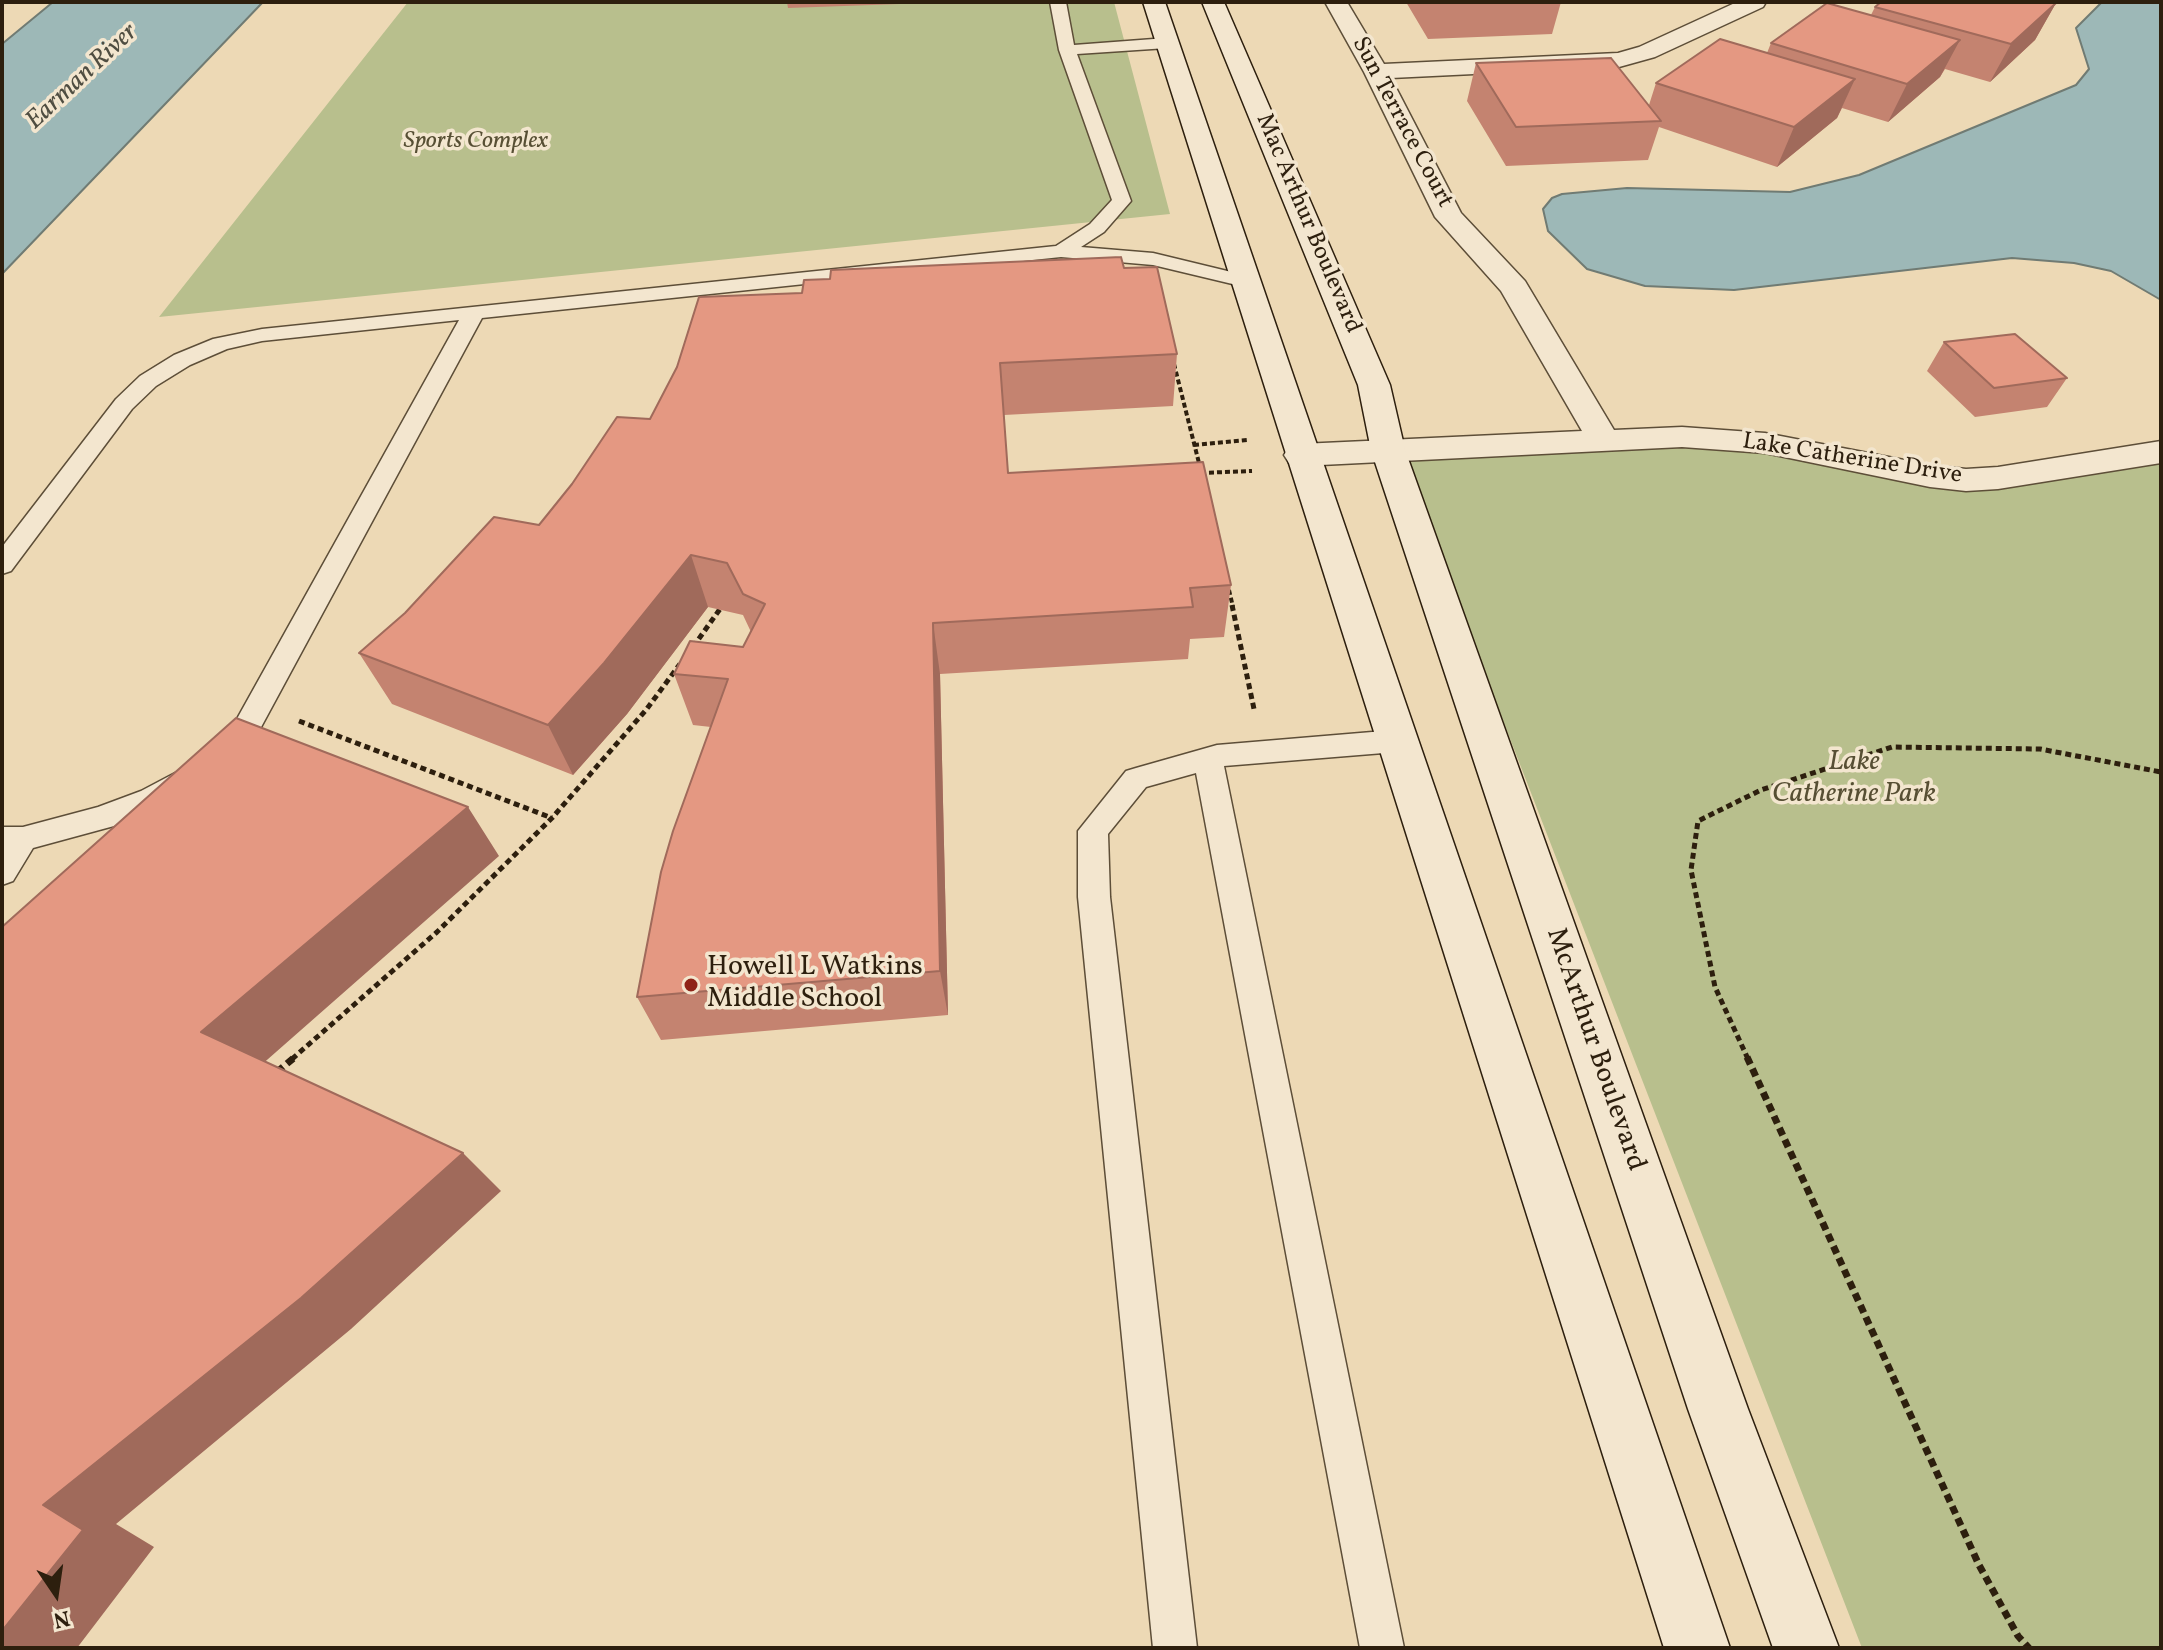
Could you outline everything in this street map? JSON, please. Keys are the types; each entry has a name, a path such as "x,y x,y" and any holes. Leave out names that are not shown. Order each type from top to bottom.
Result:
{"street":[{"path":"1154,2 1697,1648"},
{"name":"Mac Arthur Boulevard","path":"1213,2 1374,385 1388,450"},
{"name":"Sun Terrace Court","path":"1336,2 1376,72 1449,217 1514,287 1603,439"},
{"path":"1376,72 1619,60 1647,52 1755,2"},
{"name":"Lake Catherine Drive","path":"1301,455 1682,437 1765,443 1930,476 1966,480 1998,478 2026,471 2161,452"},
{"name":"McArthur Boulevard","path":"1388,450 1712,1394 1806,1648"}],"lane":[{"path":"1058,2 1067,50 1122,201 1097,228 1061,251"},
{"path":"1067,50 1167,43"},
{"path":"2,565 124,404 148,381 182,360 221,344 277,334 1061,251 1153,259 1245,281"},
{"path":"2,872 12,839 103,818 151,799 201,770 243,734 474,313"},
{"path":"1175,1648 1094,897 1093,831 1136,779 1208,758 1396,741"},
{"path":"1208,758 1382,1648"}],"path":[{"path":"1173,359 1204,487"},
{"path":"1194,445 1248,440"},
{"path":"1201,473 1252,471"},
{"path":"1228,586 1254,710"},
{"path":"267,1081 437,932 552,818 646,710 720,609"},
{"path":"259,706 552,818"},
{"path":"2029,1648 2018,1636 1979,1565 1715,987 1691,870 1693,851 1698,821 1761,790 1892,747 2040,749 2161,772"}],"green space":[{"name":"Sports Complex","path":"408,2 1114,2 1170,214 159,317"},
{"name":"Lake Catherine Park","path":"1606,443 1767,449 1970,485 2161,460 2161,1648 1862,1648 1401,457"}],"water":[{"name":"Earman River","path":"53,2 263,2 2,274 2,44"},
{"path":"2102,2 2161,2 2161,300 2111,271 2074,263 2012,258 1734,290 1645,286 1587,269 1548,231 1543,209 1552,198 1562,194 1627,188 1790,192 1859,175 2076,85 2089,69 2076,28"}],"building":[{"path":"1881,2 2056,3 2011,44 1875,7"},
{"path":"1827,3 1960,40 1907,84 1771,43"},
{"path":"1720,39 1855,79 1794,127 1656,83"},
{"path":"1611,58 1661,121 1516,127 1476,63"},
{"path":"1121,257 1124,268 1157,267 1177,354 1000,363 1008,473 1203,462 1231,585 1190,588 1193,607 933,623 940,971 637,997 661,872 728,679 674,674 690,641 743,647 765,604 743,594 727,563 691,555 604,663 548,725 359,653 405,613 494,517 539,525 572,484 617,417 650,419 677,367 699,297 802,293 804,280 830,279 831,270"},
{"path":"2015,334 2067,378 1994,388 1944,342"},
{"path":"236,718 468,807 201,1032 463,1153 301,1298 43,1505 83,1530 2,1631 2,927"}],"place":[{"name":"Howell L Watkins Middle School","path":"691,985"}]}
